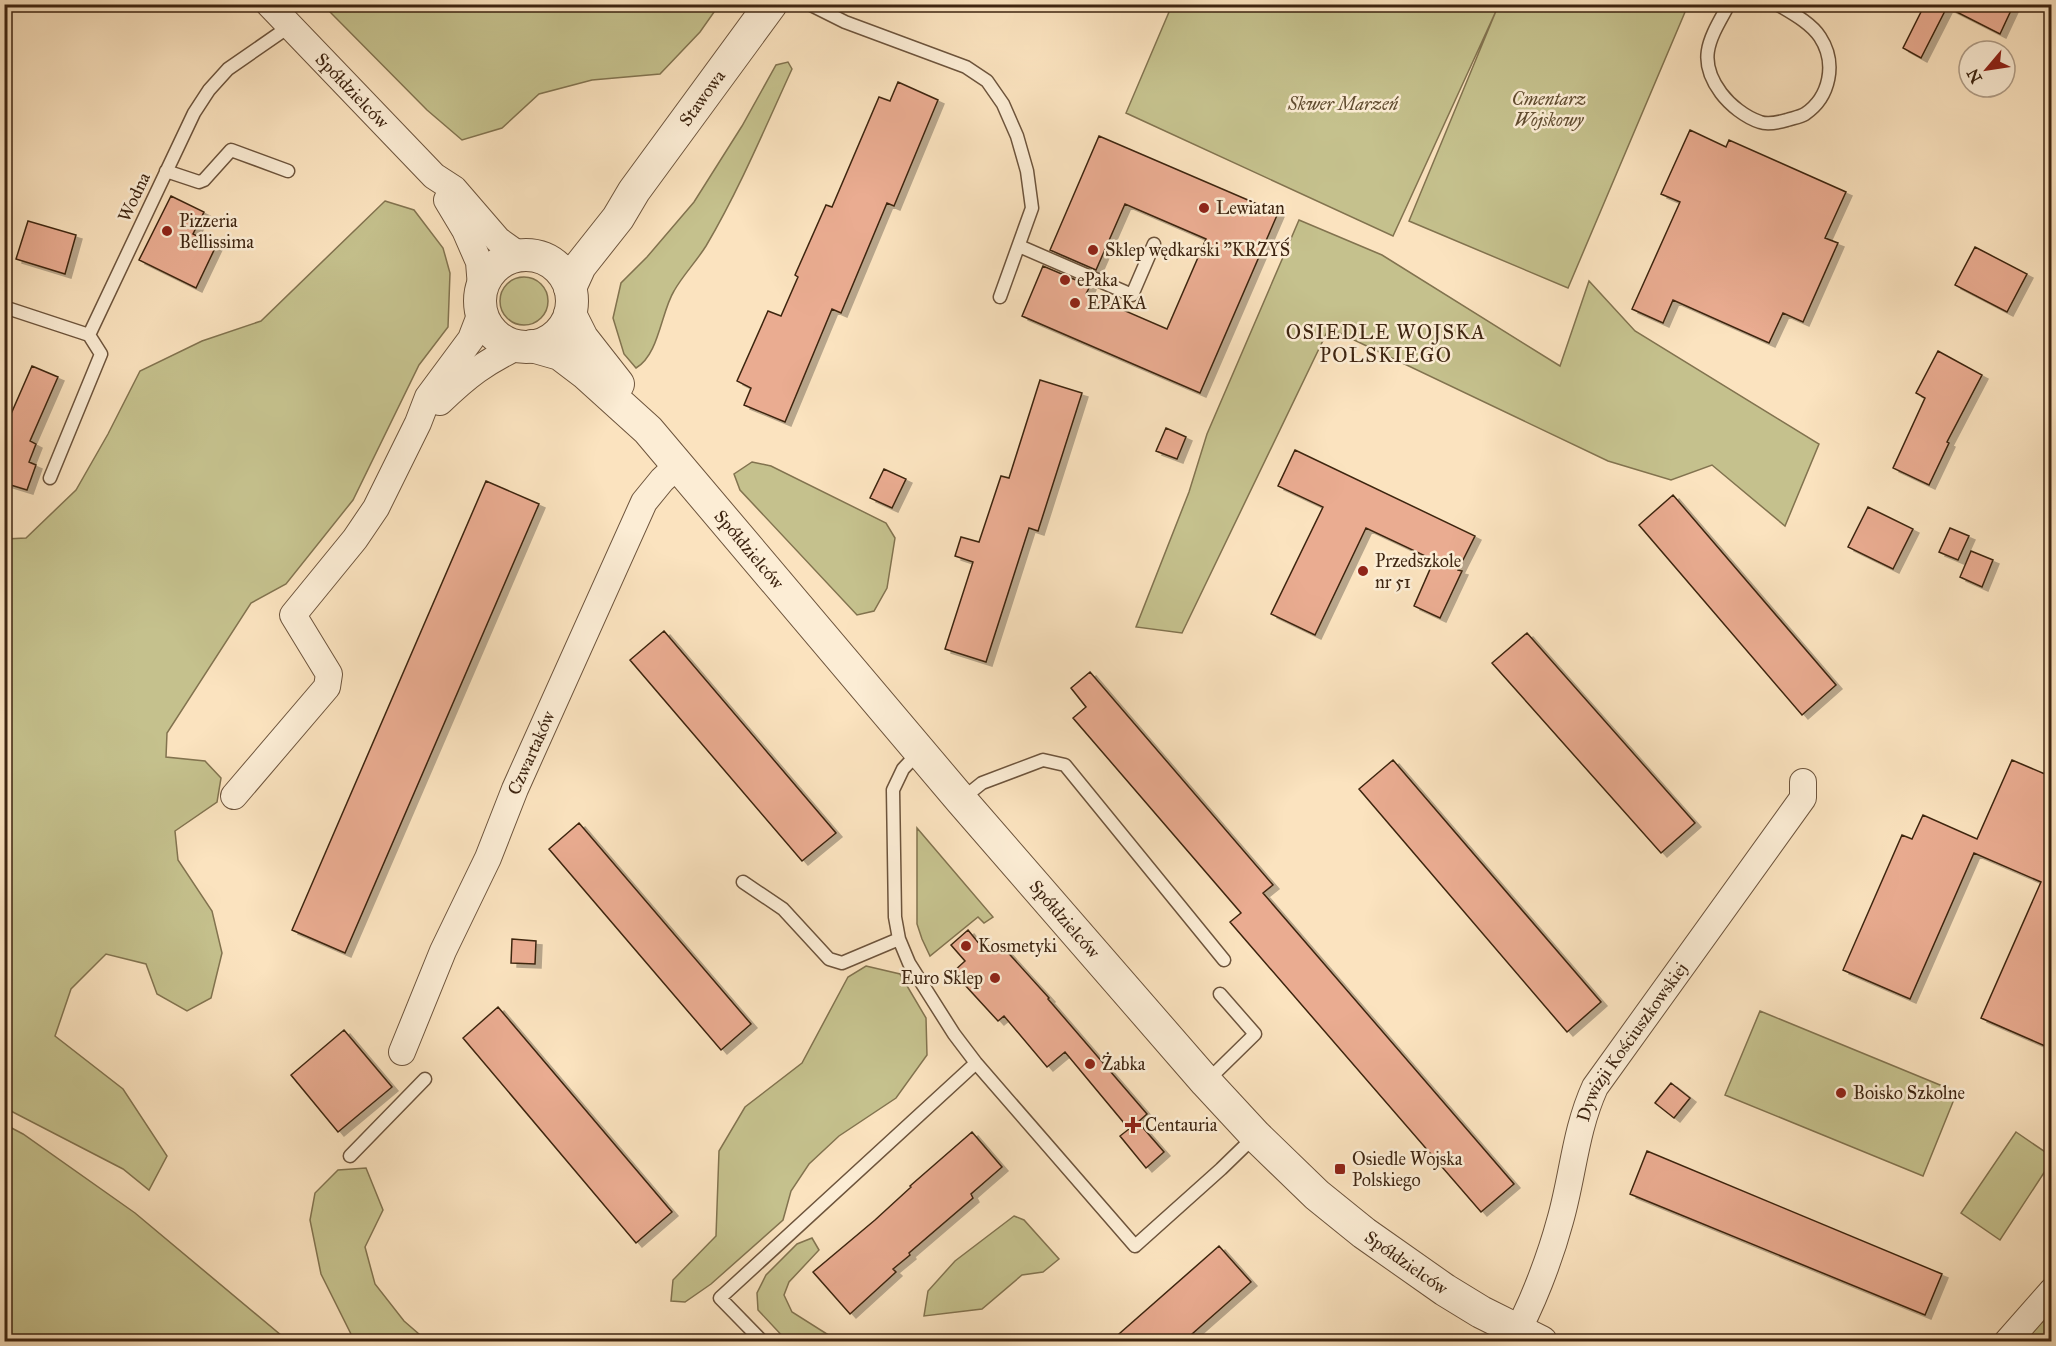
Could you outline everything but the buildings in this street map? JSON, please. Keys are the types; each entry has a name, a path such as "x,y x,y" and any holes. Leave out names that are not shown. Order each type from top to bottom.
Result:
{"street":[{"name":"Spółdzielców","path":"269,4 434,176 454,189 498,240 526,255"},
{"name":"Stawowa","path":"570,301 580,266 618,218 634,191 771,4"},
{"name":"Spółdzielców","path":"434,176 465,230 479,262 481,300"},
{"name":"Stawowa","path":"526,255 560,248 582,235 634,191"},
{"path":"234,796 327,687 329,674 293,615 355,540 376,508 418,423 428,397 471,339 487,275 507,258 526,255 545,259 556,266 565,276 570,301 564,326 556,336 544,343 526,346 492,359 466,378 418,423"},
{"path":"481,300 487,325 495,335 506,343 526,346"},
{"name":"Spółdzielców","path":"570,301 582,338 634,405 648,430"},
{"name":"Spółdzielców","path":"526,346 560,354 585,373 648,430 961,800 1206,1082 1256,1136 1317,1195 1364,1233 1445,1290 1523,1339"},
{"name":"Czwartaków","path":"402,1052 443,951 488,858 526,765 644,502 678,465"},
{"name":"Dywizji Kościuszkowskiej","path":"1523,1339 1535,1290 1560,1221 1584,1111 1595,1087 1803,798 1803,782"},
{"path":"2007,1341 2052,1291"}],"lane":[{"path":"809,4 844,22 966,67 987,81 1004,104 1017,136 1027,171 1032,208 1000,297"},
{"path":"1729,4 1707,46 1707,64 1716,87 1729,105 1762,123 1781,122 1804,115 1824,95 1830,75 1829,55 1821,38 1813,29 1777,4"},
{"name":"Wodna","path":"88,335 194,113 209,90 228,69 290,26"},
{"path":"166,171 199,182 204,180 231,150 288,171"},
{"path":"1018,246 1132,295 1154,244"},
{"path":"4,307 88,335 101,354 50,478"},
{"path":"919,751 903,769 893,790 895,917 899,939 915,972 954,1034 976,1063 1135,1246 1256,1136"},
{"path":"961,800 982,783 1043,759 1065,765 1224,960"},
{"path":"743,882 783,909 828,959 842,963 899,939"},
{"path":"1206,1082 1256,1034 1220,994"},
{"path":"763,1341 720,1298 976,1063"},
{"path":"350,1156 424,1079"}],"green space":[{"path":"329,4 719,5 700,32 660,74 592,80 539,94 502,128 462,140 427,110 329,11"},
{"path":"1172,5 1688,5 1568,288 1409,221 1496,11 1393,236 1126,113"},
{"path":"788,62 792,69 741,181 706,246 674,291 650,353 636,368 624,354 613,318 621,283 647,257 694,202 742,126 776,65"},
{"path":"385,201 414,210 443,248 450,273 448,327 419,365 353,500 286,584 251,603 167,733 166,757 205,761 221,778 217,802 175,831 178,860 212,911 222,953 211,998 187,1011 157,994 146,964 106,954 71,989 55,1036 123,1089 167,1156 149,1190 123,1169 5,1108 5,539 26,538 76,490 140,371 202,341 261,321"},
{"path":"1299,220 1382,255 1560,366 1589,281 1635,331 1819,444 1785,526 1712,465 1671,480 1608,461 1329,328 1182,633 1136,627 1189,492 1207,434"},
{"path":"524,277 541,284 548,301 541,318 524,325 507,318 500,301 507,284"},
{"path":"752,462 771,466 886,523 895,538 887,588 874,611 857,615 740,490 734,474"},
{"path":"917,828 993,917 984,923 978,917 930,956 917,924"},
{"path":"866,966 900,974 926,1018 927,1055 896,1098 839,1136 809,1164 791,1191 783,1220 711,1284 685,1302 671,1301 673,1280 716,1236 719,1151 745,1107 802,1063 848,977"},
{"name":"Boisko Szkolne","path":"1760,1011 1957,1092 1923,1176 1725,1095"},
{"path":"4,1124 23,1134 135,1213 288,1341 5,1341"},
{"path":"2016,1132 2051,1156 2051,1162 2000,1240 1961,1213"},
{"path":"366,1168 383,1210 365,1247 375,1284 404,1321 427,1341 357,1341 352,1336 321,1274 310,1220 315,1193 338,1170"},
{"path":"1014,1216 1024,1220 1059,1259 1043,1272 1022,1275 982,1309 924,1316 928,1291 955,1261"},
{"path":"812,1238 819,1250 789,1282 784,1295 792,1312 830,1336 852,1341 787,1341 758,1310 757,1293 766,1275 797,1244"},
{"path":"2051,1291 2051,1341 2007,1341"}],"place":[{"name":"Lewiatan","path":"1204,208"},
{"name":"Pizzeria Bellissima","path":"167,231"},
{"name":"Sklep wędkarski \"KRZYŚ","path":"1093,250"},
{"name":"ePaka","path":"1065,280"},
{"name":"EPAKA","path":"1075,303"},
{"name":"Przedszkole nr 51","path":"1363,571"},
{"name":"Kosmetyki","path":"966,946"},
{"name":"Euro Sklep","path":"995,978"},
{"name":"Żabka","path":"1090,1064"},
{"name":"Boisko Szkolne","path":"1841,1093"},
{"name":"Centauria","path":"1133,1125"},
{"name":"Osiedle Wojska Polskiego","path":"1340,1169"}],"district":[{"name":"OSIEDLE WOJSKA POLSKIEGO","path":"1386,344"}],"park label":[{"name":"Skwer Marzeń","path":"1343,104"},
{"name":"Cmentarz Wojskowy","path":"1549,109"}]}
